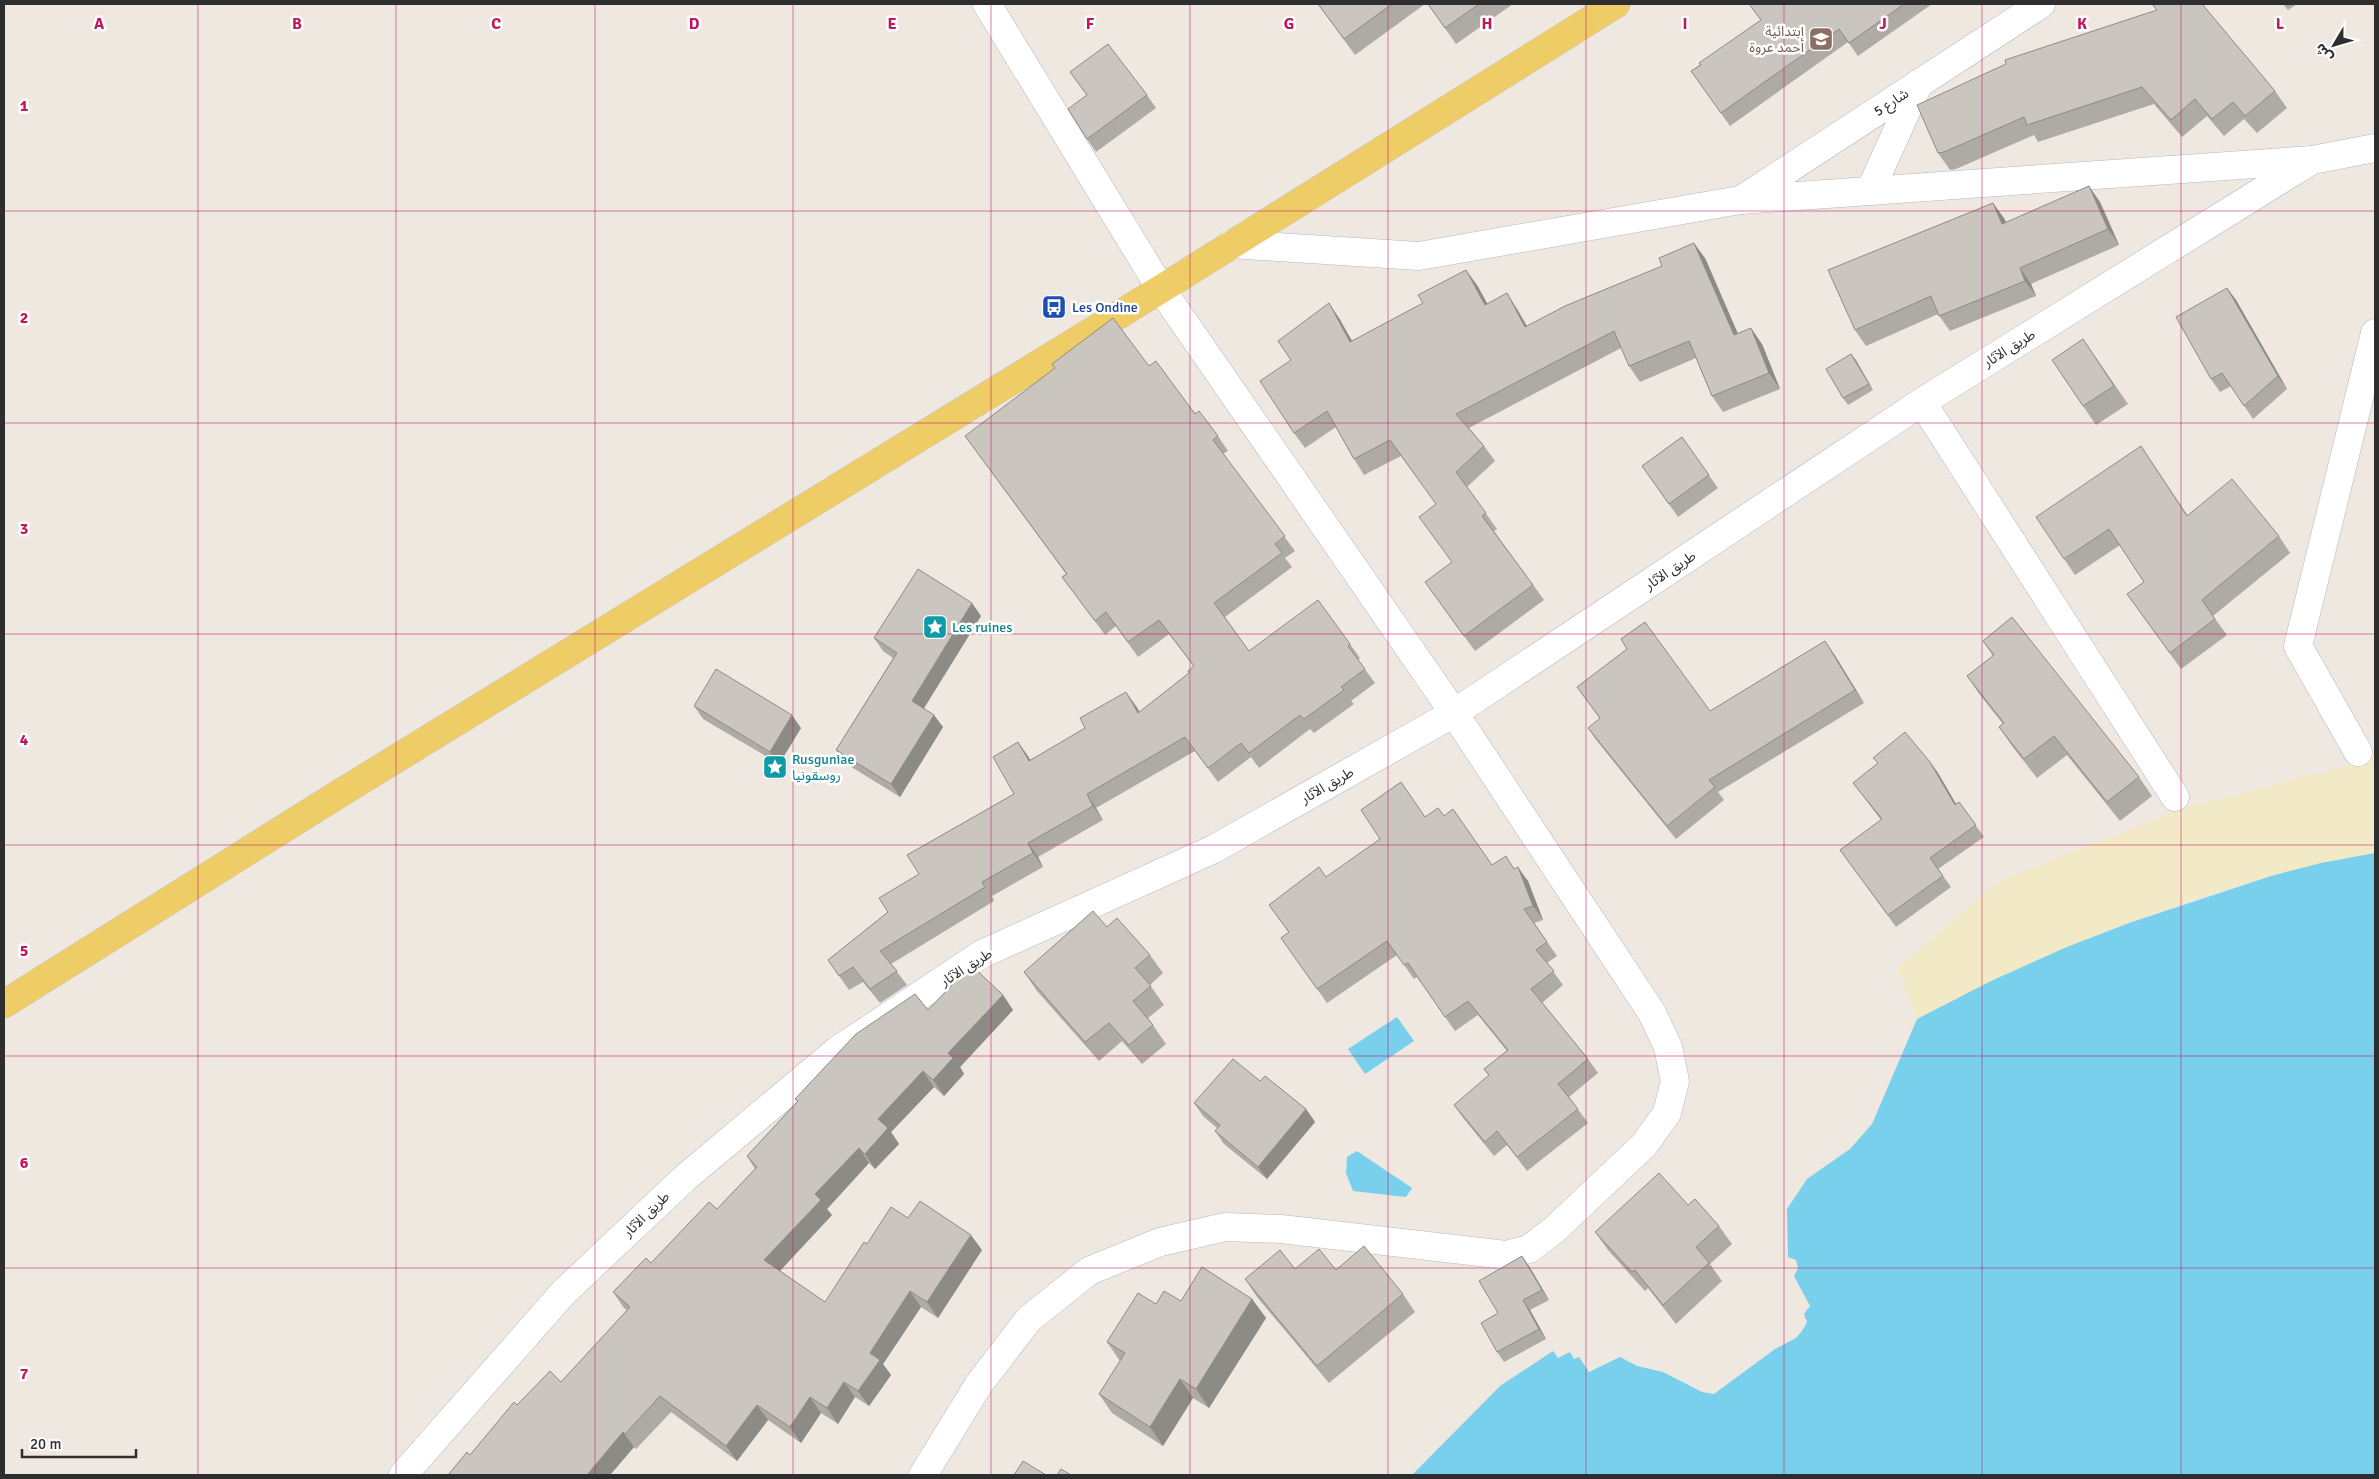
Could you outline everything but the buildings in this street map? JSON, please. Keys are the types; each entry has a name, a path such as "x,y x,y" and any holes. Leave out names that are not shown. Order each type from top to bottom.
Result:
{"main road":[{"path":"4,1004 351,787 1161,289 1616,4"}],"street":[{"path":"924,1475 978,1384 1029,1319 1089,1271 1160,1242 1225,1226 1281,1229 1506,1255 1529,1249 1554,1230 1644,1145 1667,1113 1675,1081 1668,1047 1652,1013 1454,713 1161,289 988,4"},
{"name":"شارع 5","path":"1740,200 2042,4"},
{"path":"1870,191 1920,83"},
{"path":"1232,244 1419,256 1740,200 2312,160 2375,148"},
{"name":"طريق الآثار","path":"403,1475 564,1292 686,1177 838,1050 982,954 1214,849 1454,713 1922,402 2312,160"},
{"path":"2358,752 2298,646 2375,332"},
{"path":"1922,402 2175,797"}],"sand":[{"path":"2358,752 2375,752 2375,853 2315,865 2256,880 2140,918 2027,965 1917,1019 1897,968 2001,880 2185,808 2349,765"}],"water":[{"path":"2375,853 2375,1475 1412,1475 1500,1386 1553,1351 1558,1358 1570,1352 1574,1359 1579,1357 1589,1372 1620,1357 1637,1366 1663,1372 1702,1392 1714,1394 1775,1349 1796,1338 1807,1322 1804,1314 1810,1306 1794,1276 1798,1268 1796,1260 1788,1257 1787,1209 1807,1179 1850,1149 1872,1124 1917,1019 1993,980 2067,947 2129,923 2271,876 2321,863"},
{"path":"1397,1017 1414,1041 1365,1074 1348,1049"},
{"path":"1357,1151 1412,1188 1406,1197 1353,1191 1346,1173 1347,1157"}],"place":[{"name":"إبتدائية أحمد عروة","path":"1821,39"},
{"name":"Les Ondine","path":"1054,307"},
{"name":"Les ruines","path":"935,627"},
{"name":"Rusguniae روسقونيا","path":"775,767"}]}
